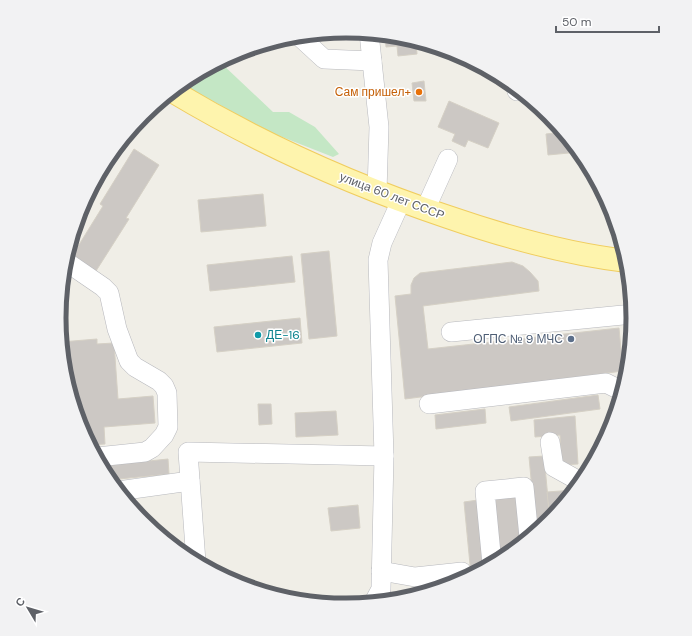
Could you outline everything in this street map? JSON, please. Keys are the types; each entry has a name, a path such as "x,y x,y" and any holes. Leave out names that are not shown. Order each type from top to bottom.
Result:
{"main road":[{"name":"улица 60 лет СССР","path":"178,94 264,142 377,192 425,210 508,237 620,260"}],"lane":[{"path":"370,39 379,127 377,192"},
{"path":"304,41 324,59 372,61"},
{"path":"425,210 448,159"},
{"path":"377,596 381,589 382,571 384,456 378,260 382,243 401,201"},
{"path":"71,265 104,287 109,293 117,329 129,361 135,367 159,381 164,386 167,393 168,427 164,435 152,448 145,452 103,456"},
{"path":"451,332 626,315"},
{"path":"429,404 606,383 617,388"},
{"path":"550,442 554,467 575,479"},
{"path":"195,554 188,452 384,456"},
{"path":"125,490 190,481"},
{"path":"491,557 485,491 524,487 528,531"},
{"path":"382,571 415,577 462,573"}],"green space":[{"path":"224,66 273,112 289,112 315,127 339,154 333,157 272,133 187,87"}],"building":[{"path":"345,38 320,41 320,39"},
{"path":"385,40 401,43 417,48 417,54 398,56 397,46 386,47"},
{"name":"Сам пришел+","path":"424,81 426,101 414,101 412,83"},
{"path":"449,101 499,123 488,148 468,140 465,147 452,141 455,134 438,127"},
{"path":"557,133 572,153 548,155 546,134"},
{"path":"134,149 159,165 126,218 129,219 96,271 73,257 103,206 100,204"},
{"path":"263,194 266,226 201,232 198,200"},
{"path":"329,251 337,336 309,339 301,254"},
{"path":"292,256 295,282 210,291 207,265"},
{"name":"ОГПС № 9 МЧС","path":"512,262 523,266 538,281 539,291 423,306 428,349 619,328 622,365 621,371 405,399 395,296 411,294 411,285 414,278 420,273"},
{"name":"ДЕ-16","path":"300,318 302,343 217,352 214,327"},
{"path":"97,339 97,344 114,343 118,399 153,396 155,423 104,427 105,444 96,445 87,425 71,373 67,341"},
{"path":"598,395 600,409 511,421 509,407"},
{"path":"258,404 271,404 272,424 259,425"},
{"path":"485,409 486,423 436,429 435,415"},
{"path":"336,411 338,435 296,437 295,413"},
{"path":"575,416 578,464 562,465 560,435 535,437 534,420"},
{"path":"544,456 549,511 535,525 529,457"},
{"path":"168,459 169,474 117,479 108,465"},
{"path":"566,491 549,511 547,492"},
{"path":"517,495 521,536 496,554 491,498"},
{"path":"478,500 484,561 470,569 464,502"},
{"path":"358,505 360,528 331,531 328,508"}],"place":[{"name":"Сам пришел+","path":"419,92"},
{"name":"ДЕ-16","path":"258,335"},
{"name":"ОГПС № 9 МЧС","path":"571,339"}]}
